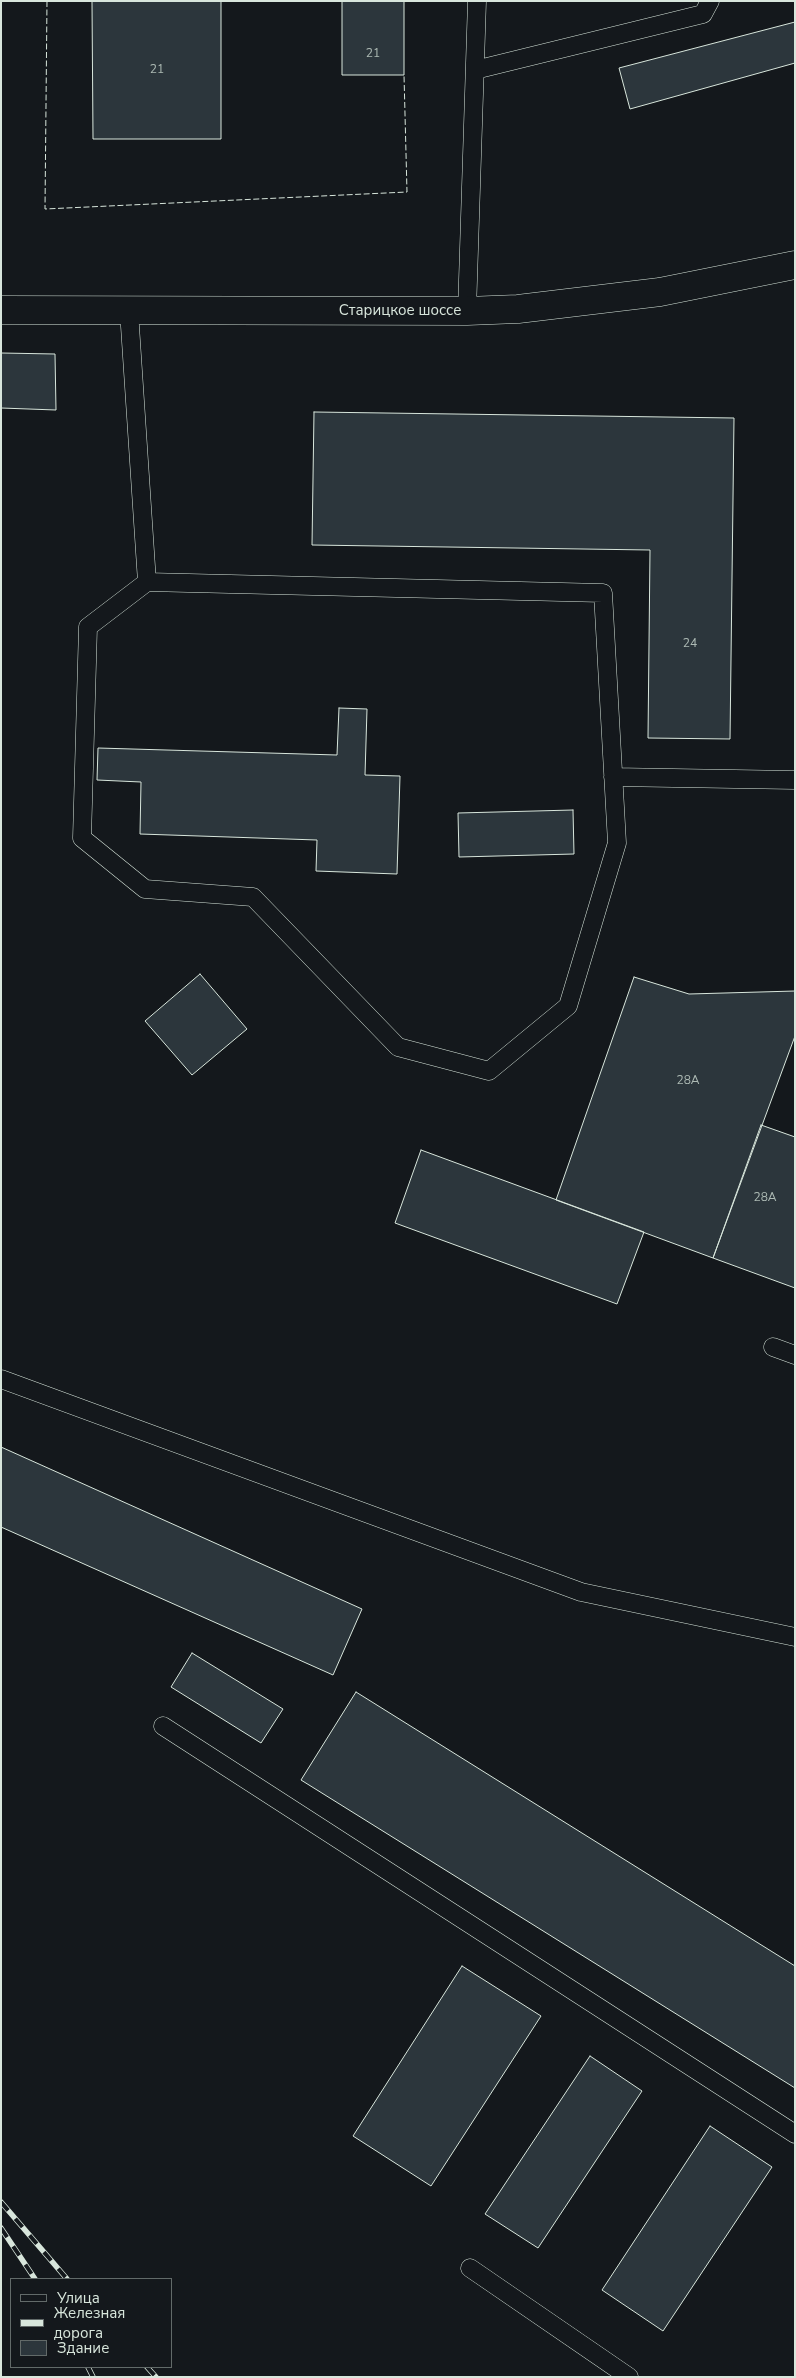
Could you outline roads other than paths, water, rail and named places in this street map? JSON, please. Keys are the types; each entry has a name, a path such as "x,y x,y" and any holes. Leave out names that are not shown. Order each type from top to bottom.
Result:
{"main road":[{"name":"Старицкое шоссе","path":"1,310 467,311 518,309 660,292 795,265"}],"lane":[{"path":"467,311 477,1"},
{"path":"475,70 703,14 710,1"},
{"path":"129,311 147,582"},
{"path":"147,582 603,593 617,843 568,1006 489,1071 398,1048 253,897 145,888 82,838 88,627 147,582"},
{"path":"613,777 795,780"},
{"path":"773,1347 795,1355"},
{"path":"1,1379 581,1592 795,1637"},
{"path":"163,1726 795,2134"},
{"path":"470,2268 630,2377"}],"railway":[{"path":"1,2202 66,2278"},
{"path":"1,2228 34,2278"},
{"path":"88,2368 93,2377"},
{"path":"148,2368 156,2377"}]}
